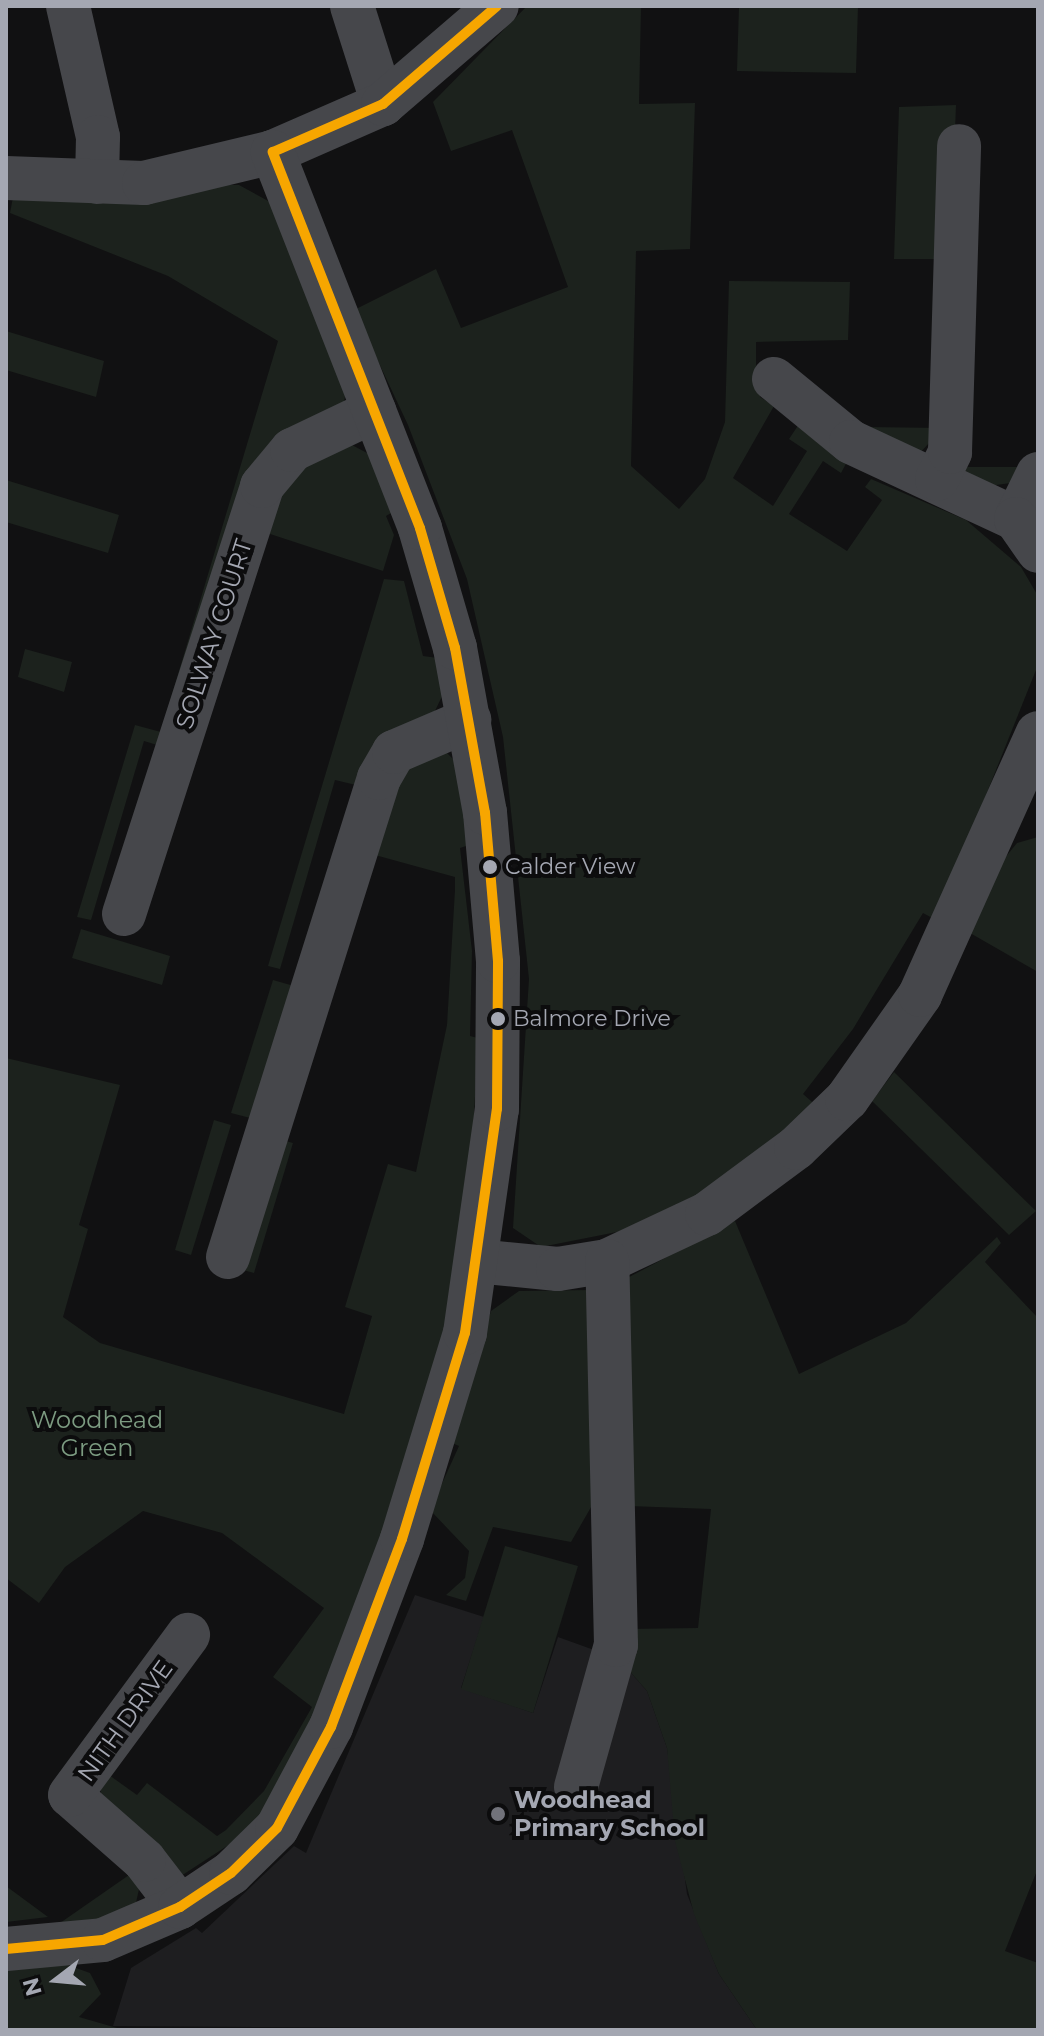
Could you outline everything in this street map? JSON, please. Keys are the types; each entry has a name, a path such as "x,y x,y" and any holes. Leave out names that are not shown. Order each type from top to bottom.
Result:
{"street":[{"path":"68,6 98,137 97,182"},
{"path":"352,6 383,104"},
{"path":"6,178 144,183 273,152 383,104 497,6"},
{"path":"937,479 950,452 959,146"},
{"path":"6,1949 103,1940 180,1907 231,1873 277,1828 331,1727 402,1539 465,1333 476,1261 497,1109 498,961 469,720 420,528 273,152"},
{"path":"774,379 851,442 937,479 1027,535 1038,474"},
{"name":"SOLWAY COURT","path":"124,914 262,486 292,450 374,411"},
{"path":"228,1257 379,778 394,752 469,720"},
{"path":"476,1261 558,1269 607,1261 707,1214 782,1160 847,1099 920,995 1024,811 1038,733"},
{"path":"576,1787 616,1645 607,1261"},
{"name":"NITH DRIVE","path":"180,1907 144,1860 70,1795 188,1635"}],"shaded area":[{"name":"Woodhead Primary School","path":"415,1595 484,1617 461,1688 533,1713 558,1637 619,1659 647,1691 667,1748 687,1894 719,1974 757,2030 113,2026 131,1968 196,1928 202,1933 294,1846 306,1853"}],"green space":[{"path":"527,6 641,6 639,104 695,103 690,249 636,251 631,466 679,509 705,479 725,422 729,281 850,282 848,340 756,342 756,373 764,373 760,397 774,406 733,478 773,506 807,451 789,439 799,424 848,460 841,473 823,461 789,514 847,551 882,500 865,487 871,479 966,520 1021,567 1038,596 1038,665 936,920 923,913 853,1029 803,1094 819,1108 726,1183 637,1228 541,1247 513,1228 529,979 503,737 467,579 408,425 354,310 436,269 461,328 568,287 512,130 451,151 433,102"},
{"path":"739,6 858,6 856,73 737,71"},
{"path":"956,105 950,259 894,259 899,107"},
{"path":"239,185 270,202 346,391 344,402 299,430 164,721 278,341 168,276 10,213 13,197 107,202"},
{"path":"6,331 104,361 96,397 6,370"},
{"path":"866,427 943,428 918,455"},
{"path":"350,444 369,454 396,510 386,516 394,535 383,571 261,531 285,475"},
{"path":"960,467 1021,467 1011,483 981,487"},
{"path":"6,480 119,515 108,553 6,522"},
{"path":"384,579 404,581 423,656 438,658 445,690 434,713 356,785 335,780 280,969 268,966"},
{"path":"25,649 72,662 64,692 18,677"},
{"path":"135,725 172,735 167,748 144,741 91,920 77,917"},
{"name":"Woodhead Green","path":"443,749 454,760 469,845 460,848 472,951 470,1036 478,1038 472,1155 441,1347 398,1498 302,1752 253,1829 181,1876 100,1797 102,1781 109,1775 137,1795 147,1783 217,1836 226,1830 264,1791 312,1707 273,1677 324,1608 222,1533 143,1511 65,1567 39,1603 6,1578 6,1058 120,1085 79,1225 88,1229 63,1317 100,1343 344,1414 372,1316 345,1307 388,1164 416,1172 447,1025 455,890 455,877 375,855 403,771"},
{"path":"1038,837 1038,972 970,933 1004,859 1017,843"},
{"path":"81,929 170,956 162,985 72,958"},
{"path":"273,980 301,988 258,1120 231,1113"},
{"path":"894,1072 1036,1211 1009,1235 872,1101"},
{"path":"214,1120 231,1125 191,1255 175,1250"},
{"path":"282,1140 293,1143 254,1273 243,1270"},
{"path":"735,1221 799,1374 906,1323 997,1237 1001,1243 985,1262 1038,1318 1038,1868 1005,1951 1038,1963 1038,2030 757,2030 719,1974 694,1914 675,1841 667,1748 647,1691 619,1659 626,1629 698,1628 711,1509 629,1506 616,1284"},
{"path":"590,1290 598,1495 571,1542 493,1527 466,1601 446,1595 465,1578 469,1551 430,1510 459,1446 452,1443 491,1311 519,1291"},
{"path":"505,1546 578,1566 533,1713 461,1689"},
{"path":"129,1875 140,1885 135,1907 91,1926 60,1923"},
{"path":"6,1886 48,1917 6,1922"},
{"path":"65,1964 90,1973 101,1994 79,2017 124,2030 6,2030 6,1966"}],"transit line":[{"path":"6,1949 103,1940 180,1907 231,1873 277,1828 331,1727 402,1539 465,1333 497,1109 498,961 485,813 455,648 420,528 273,152 383,104 497,6"}],"place":[{"name":"Calder View","path":"490,867"},
{"name":"Balmore Drive","path":"498,1019"},
{"name":"Woodhead Primary School","path":"498,1814"}]}
